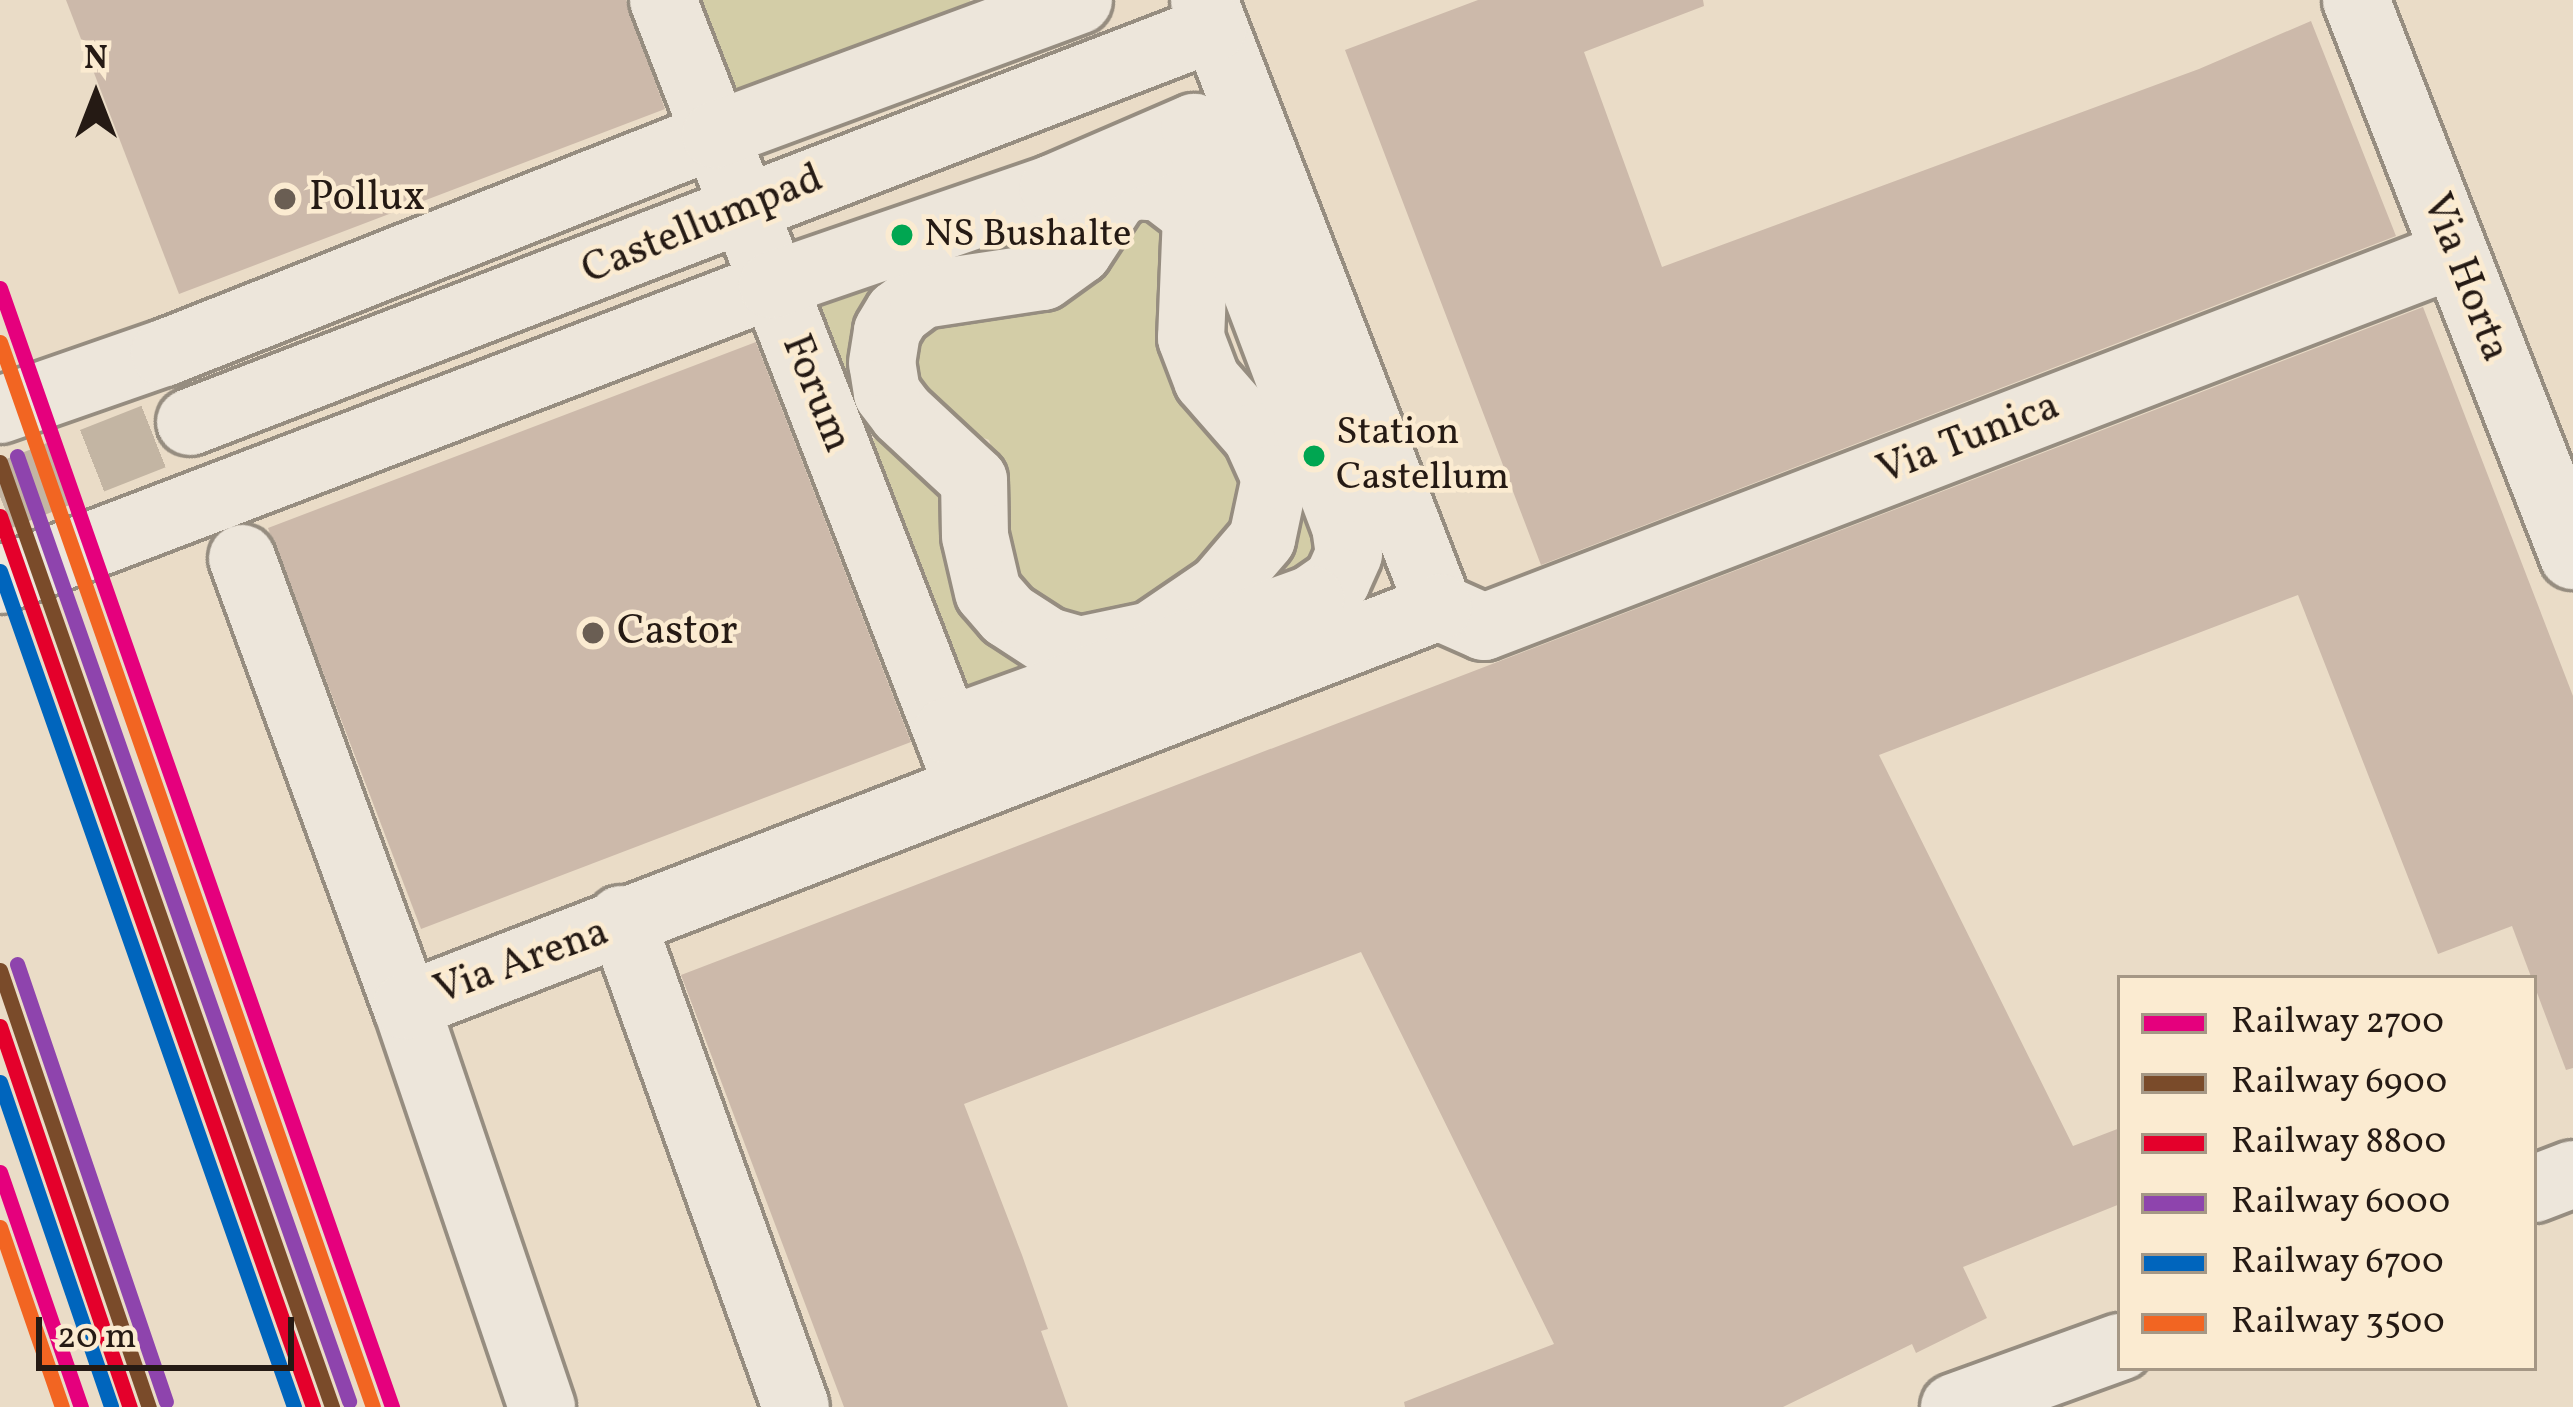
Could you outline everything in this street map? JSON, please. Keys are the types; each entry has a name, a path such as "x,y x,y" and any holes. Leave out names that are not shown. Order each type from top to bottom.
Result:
{"street":[{"name":"Forum","path":"663,0 958,759"},
{"path":"0,410 160,342 715,135 988,16 1079,0"},
{"name":"Via Horta","path":"2356,0 2573,556"},
{"path":"958,759 1461,617 1209,14"},
{"name":"Castellumpad","path":"190,422 743,208 1209,14"},
{"path":"0,580 229,524 772,285 1053,188 1194,128 1291,452 1275,478 1262,539 1212,618"},
{"path":"621,920 958,759 1138,653 1212,618 1311,599 1336,581 1349,554 1346,526 1291,452 1244,420 1208,380 1191,338 1196,215 1161,188 1133,186 1115,196 1079,251 1043,277 1001,287 949,288 922,295 898,313 887,331 882,363 887,393 902,413 974,480 975,536 985,580 1008,615 1048,641 1080,650 1138,653"},
{"path":"1053,188 1079,251"},
{"name":"Via Tunica","path":"1461,617 2455,254"},
{"path":"160,342 406,1006"},
{"path":"833,439 902,413"},
{"name":"Via Arena","path":"542,1407 406,1006 621,920 796,1407"},
{"path":"2537,1188 2573,1174"},
{"path":"1954,1407 2117,1348"}],"shaded area":[{"path":"698,0 970,0 975,16 740,104"},
{"path":"1047,205 1066,254 944,277 885,409 857,420 811,301"},
{"path":"1129,212 1169,216 1255,465 1221,571 1100,638 1006,599 999,469 989,440 918,413 910,321"},
{"path":"899,427 910,433 1042,657 967,716 861,445"},
{"path":"1287,495 1330,526 1299,591 1286,567 1242,579"}],"building":[{"name":"Pollux","path":"66,0 626,0 665,109 179,294"},
{"path":"1478,0 1703,0 1704,6 1584,52 1662,267 2199,69 2311,21 2396,236 1541,565 1345,50"},
{"path":"2423,307 2573,696 2573,1068 2566,1070 2537,993 2537,975 2530,975 2512,926 2438,954 2298,595 1879,755 2073,1146 2117,1129 2117,1205 1963,1267 1987,1318 1916,1353 1912,1344 1783,1407 1405,1407 1404,1402 1554,1344 1361,952 964,1104 1048,1329 1041,1331 1068,1407 844,1407 681,975"},
{"name":"Castor","path":"756,342 911,742 421,929 268,528"}],"tunnel":[{"path":"0,497 190,422"}],"rail line":[{"name":"2700","path":"0,288 392,1407"},
{"name":"3500","path":"0,342 373,1407"},
{"name":"6000","path":"17,456 349,1401"},
{"name":"6900","path":"0,462 332,1407"},
{"name":"8800","path":"0,516 313,1407"},
{"name":"6700","path":"0,571 294,1407"},
{"name":"6000","path":"17,964 166,1401"},
{"name":"6900","path":"0,970 149,1407"},
{"name":"8800","path":"0,1026 130,1407"},
{"name":"6700","path":"0,1082 111,1407"},
{"name":"2700","path":"0,1172 81,1407"},
{"name":"3500","path":"0,1227 62,1407"}],"place":[{"name":"Pollux","path":"285,199"},
{"name":"NS Bushalte","path":"902,235"},
{"name":"Station Castellum","path":"1314,456"},
{"name":"Castor","path":"593,633"}]}
